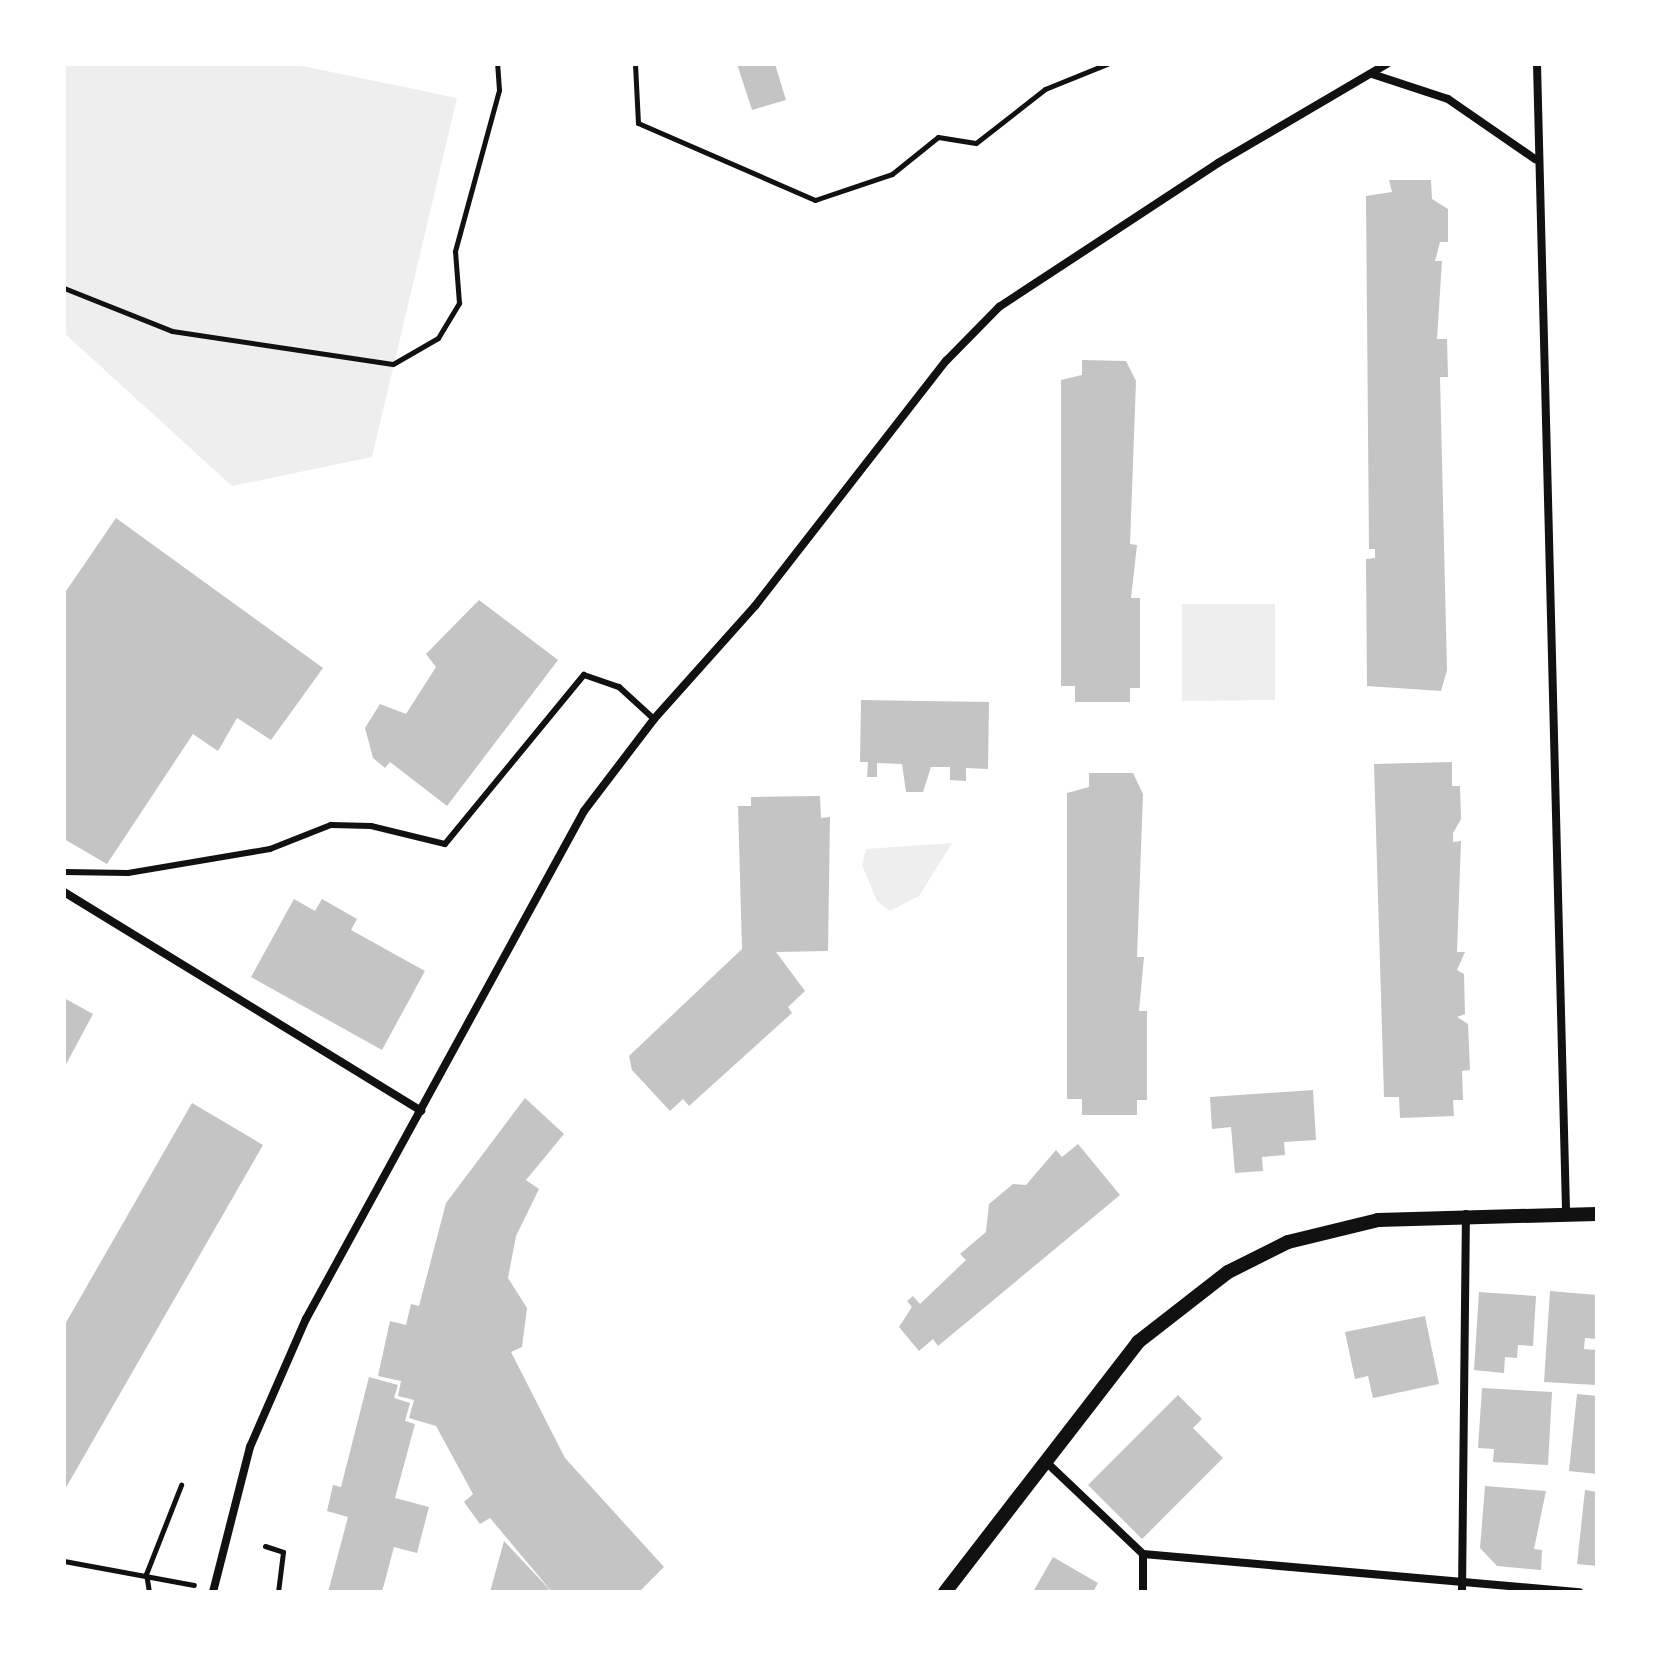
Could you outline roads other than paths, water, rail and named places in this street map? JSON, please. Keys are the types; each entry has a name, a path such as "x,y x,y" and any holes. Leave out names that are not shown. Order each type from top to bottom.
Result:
{"street":[{"path":"211,1590 250,1447 306,1319 584,811 654,719 755,606 946,361 999,307 1218,163 1387,64"},
{"path":"1537,64 1536,159 1566,1212"},
{"path":"1372,74 1448,99 1536,159"},
{"path":"64,892 421,1111"},
{"path":"1462,1587 1466,1213"},
{"path":"945,1592 1138,1342 1228,1272 1333,1228 1466,1213 1597,1214"},
{"path":"1044,1460 1143,1554 1462,1587 1579,1592"},
{"path":"1143,1554 1143,1592"}],"lane":[{"path":"64,872 128,873 270,849 331,825 371,826 445,844 584,675 619,687 654,719"}]}
